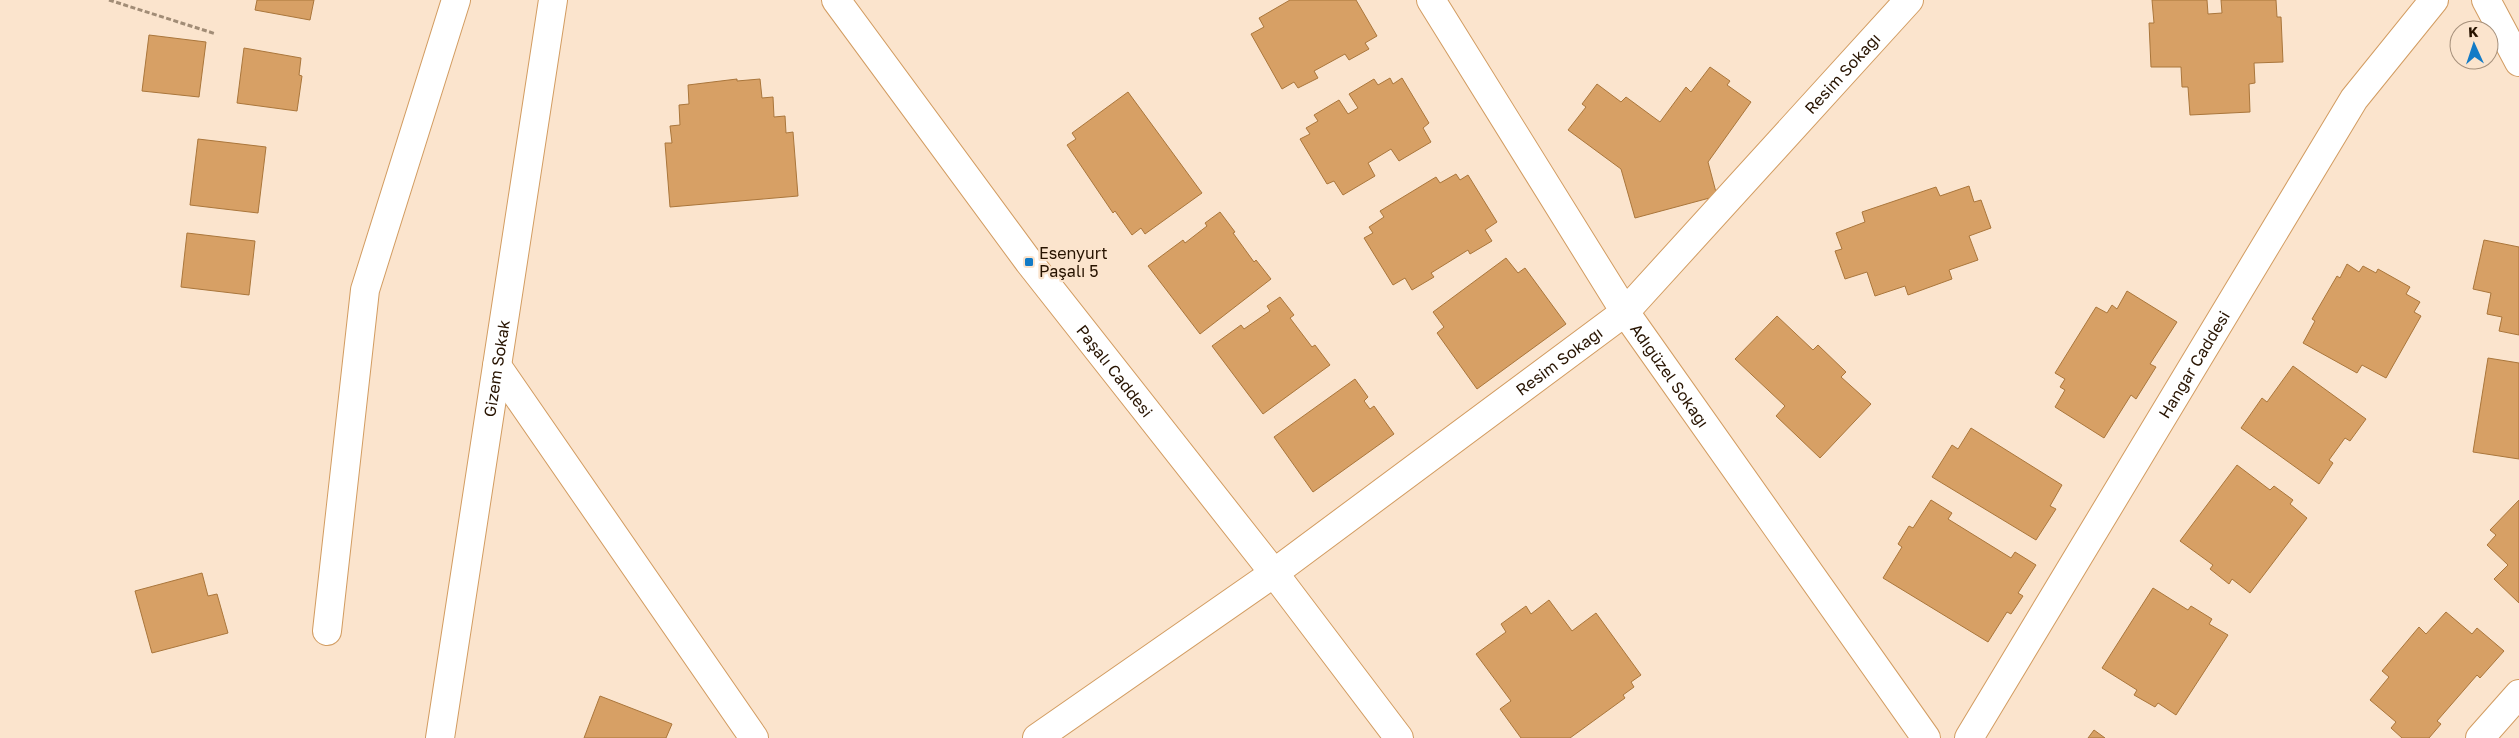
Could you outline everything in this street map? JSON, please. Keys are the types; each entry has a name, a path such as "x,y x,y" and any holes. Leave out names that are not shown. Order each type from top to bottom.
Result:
{"street":[{"path":"327,631 365,290 456,0"},
{"name":"Gizem Sokak","path":"440,738 553,0"},
{"name":"Paşalı Caddesi","path":"836,0 1029,262 1274,572 1399,738"},
{"name":"Adıgüzel Sokağı","path":"1431,0 1625,312 1926,738"},
{"name":"Resim Sokağı","path":"1037,738 1274,572 1625,312 1909,0"},
{"name":"Hangar Caddesi","path":"1969,738 2354,99 2434,0"},
{"path":"2486,0 2519,62"},
{"path":"497,366 754,738"},
{"path":"2480,738 2519,694"}],"path":[{"path":"109,0 216,34"}],"building":[{"path":"257,0 314,0 310,20 255,10"},
{"path":"1290,0 1356,0 1377,36 1365,43 1369,49 1349,60 1345,54 1314,71 1318,78 1298,88 1294,82 1282,89 1251,34 1264,27 1259,18"},
{"path":"2152,0 2207,0 2208,14 2222,13 2221,0 2276,0 2277,17 2281,17 2283,62 2254,63 2255,83 2249,84 2250,112 2190,115 2188,87 2182,87 2181,67 2151,67 2149,23 2154,23"},
{"path":"149,35 206,42 199,97 142,91"},
{"path":"244,48 301,58 299,75 302,76 297,111 237,103"},
{"path":"1710,67 1730,81 1727,85 1751,102 1708,162 1717,196 1635,218 1621,169 1568,130 1586,107 1582,104 1597,84 1621,102 1626,97 1660,122 1686,87 1691,92"},
{"path":"1390,78 1393,84 1402,78 1429,123 1423,128 1431,142 1399,161 1391,149 1368,163 1375,176 1343,195 1334,181 1327,184 1300,139 1310,134 1306,128 1318,121 1314,115 1339,100 1348,114 1358,108 1349,94 1374,79 1378,85"},
{"path":"737,79 737,81 760,79 762,98 773,97 774,117 785,116 786,133 793,132 798,196 670,207 665,143 672,143 670,126 680,125 679,105 689,104 688,85"},
{"path":"1128,92 1202,193 1145,234 1141,228 1132,235 1115,211 1113,213 1067,145 1076,139 1072,133"},
{"path":"198,139 266,147 258,213 190,205"},
{"path":"1456,174 1460,180 1468,175 1497,222 1485,230 1492,241 1470,254 1468,250 1431,273 1434,277 1412,290 1405,278 1393,285 1364,238 1373,233 1369,227 1384,217 1380,211 1436,177 1440,183"},
{"path":"1969,186 1974,202 1981,200 1991,228 1969,236 1978,260 1949,270 1952,279 1908,295 1905,286 1875,296 1867,272 1845,279 1835,251 1842,249 1836,233 1865,222 1862,212 1936,187 1940,196"},
{"path":"1220,212 1254,262 1256,260 1271,279 1200,334 1148,266 1183,240 1185,243 1207,226 1205,223"},
{"path":"187,233 255,241 249,295 181,287"},
{"path":"2484,240 2519,247 2519,335 2499,331 2502,317 2487,314 2491,293 2473,289"},
{"path":"1506,258 1518,273 1525,268 1566,324 1477,389 1437,333 1444,327 1433,312"},
{"path":"2347,264 2359,272 2363,266 2376,273 2378,269 2410,287 2406,294 2420,302 2414,312 2421,316 2386,378 2362,365 2357,373 2303,343 2315,321 2312,319 2337,276 2340,278"},
{"path":"2127,291 2177,322 2150,364 2156,367 2136,399 2131,395 2104,438 2055,407 2065,390 2060,387 2065,379 2055,373 2096,307 2107,313 2112,305 2117,309"},
{"path":"1280,297 1294,315 1290,318 1312,347 1315,345 1330,365 1263,414 1212,346 1241,325 1244,329 1270,311 1267,306"},
{"path":"1777,316 1813,350 1818,345 1846,372 1841,377 1871,404 1820,458 1776,416 1785,406 1735,359"},
{"path":"2488,358 2519,363 2519,459 2473,452"},
{"path":"2293,366 2366,419 2350,441 2345,438 2329,460 2333,463 2319,484 2241,428 2262,398 2267,402"},
{"path":"1355,379 1368,397 1364,401 1370,409 1374,406 1394,434 1313,492 1274,437"},
{"path":"1971,428 2062,485 2050,506 2056,509 2036,540 1932,477 1952,445 1958,449"},
{"path":"2237,465 2270,490 2274,486 2293,500 2290,504 2307,518 2250,593 2232,579 2229,584 2210,569 2213,565 2180,541"},
{"path":"1931,500 1952,513 1948,519 2011,558 2015,552 2036,565 2018,593 2023,596 2011,614 2007,612 1988,642 1883,578 1902,547 1898,544 1909,526 1913,528"},
{"path":"2519,500 2519,603 2494,579 2508,565 2487,545 2496,535 2490,530"},
{"path":"202,573 208,596 217,594 228,633 152,653 135,591"},
{"path":"2153,588 2188,610 2191,606 2212,619 2209,624 2228,635 2176,715 2158,703 2155,707 2134,695 2137,690 2102,668"},
{"path":"1549,600 1572,631 1596,613 1641,675 1631,682 1634,687 1623,695 1625,698 1570,738 1521,738 1500,709 1511,701 1476,654 1506,632 1501,624 1526,606 1531,614"},
{"path":"2446,612 2472,634 2477,628 2504,651 2480,678 2477,675 2437,721 2441,724 2429,738 2402,738 2391,728 2396,722 2370,700 2389,677 2382,671 2419,627 2426,634"},
{"path":"600,696 672,724 666,738 584,738"},
{"path":"2094,730 2105,738 2088,738"}],"place":[{"name":"Esenyurt Paşalı 5","path":"1029,262"}]}
